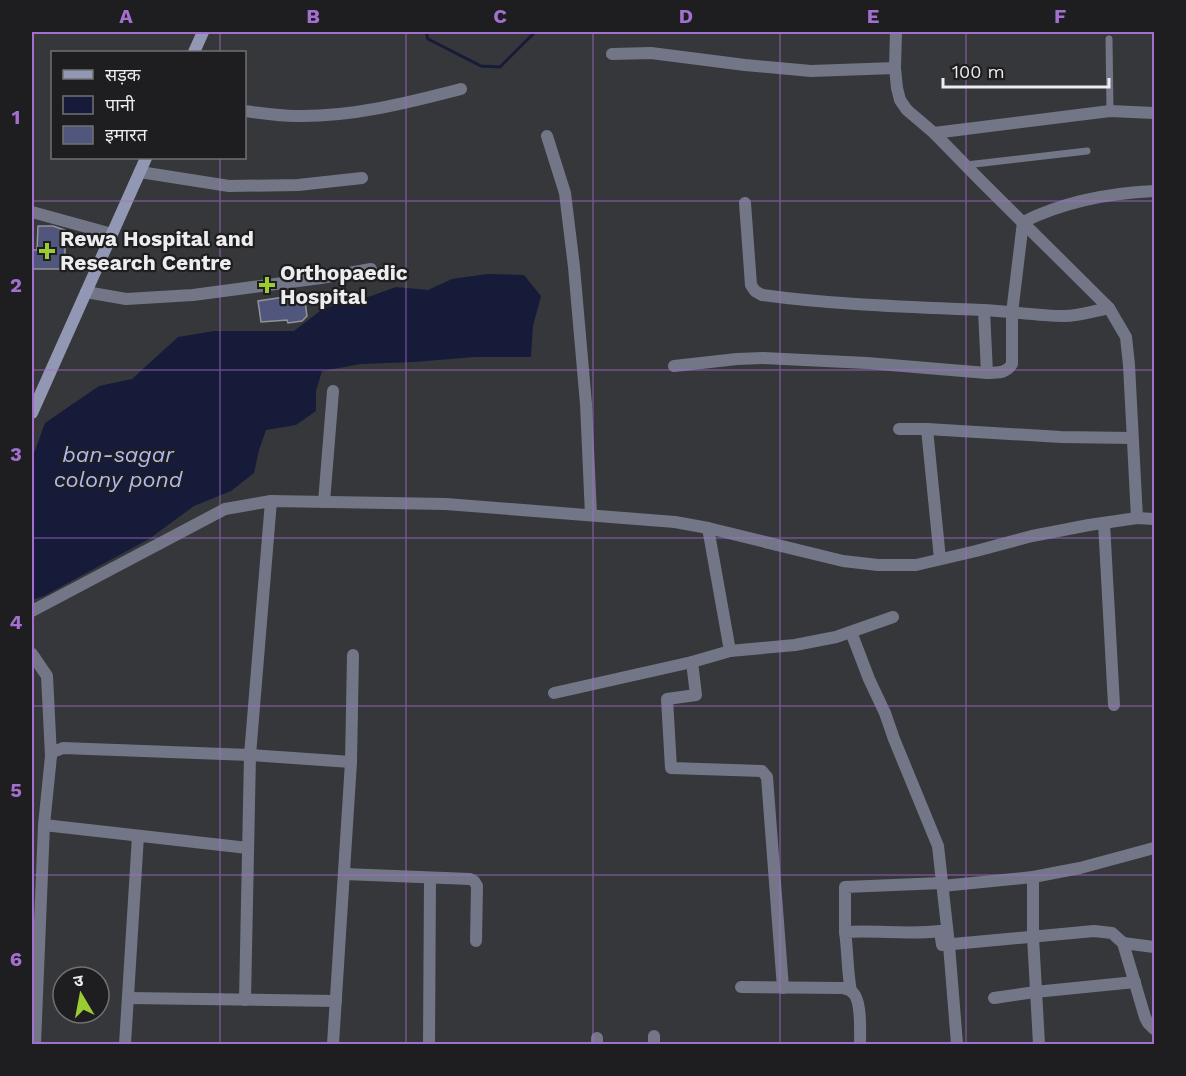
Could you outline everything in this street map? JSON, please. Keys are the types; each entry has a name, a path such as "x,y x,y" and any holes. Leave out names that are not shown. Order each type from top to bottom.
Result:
{"main road":[{"path":"194,51 203,32"},
{"path":"32,413 146,159"}],"street":[{"path":"896,32 895,68 900,100 1109,308 1126,337 1137,518"},
{"path":"612,54 651,53 811,71 895,68"},
{"path":"246,111 294,116 336,115 400,105 461,89"},
{"path":"934,133 1110,111 1155,113"},
{"path":"547,136 565,193 574,267 591,515"},
{"path":"140,172 229,186 298,185 362,178"},
{"path":"1023,222 1039,214 1110,195 1155,191"},
{"path":"745,203 751,285 762,295 847,304 1066,316 1109,308"},
{"path":"32,212 112,234"},
{"path":"674,366 763,358 867,363 987,373 1005,372 1012,364 1012,313 1023,222"},
{"path":"86,292 126,298 193,295 371,269"},
{"path":"984,310 987,373"},
{"path":"324,502 333,391"},
{"path":"900,429 1132,438"},
{"path":"927,429 940,559"},
{"path":"245,1000 250,755 271,501"},
{"path":"32,610 225,509 271,501 446,504 675,522 843,561 878,565 916,565 1032,537 1104,523 1137,518 1155,519"},
{"path":"1104,523 1114,705"},
{"path":"708,528 730,651"},
{"path":"554,693 692,662 730,651 795,645 836,638 893,617"},
{"path":"851,632 938,846 957,1044"},
{"path":"32,654 47,676 51,756 36,919 35,1044"},
{"path":"333,1044 351,762 353,655"},
{"path":"692,662 696,695 667,699 671,768 762,771 768,777 783,988"},
{"path":"51,756 53,752 63,748 250,755 351,762"},
{"path":"44,825 248,848"},
{"path":"125,1044 138,836"},
{"path":"851,991 845,932 845,887 942,884 1033,877 1080,868 1155,848"},
{"path":"344,874 474,881 477,885 476,941"},
{"path":"1033,877 1033,937 1039,1044"},
{"path":"429,1044 430,878"},
{"path":"845,932 940,931 942,945 949,945 1106,931 1112,933 1123,944 1145,1017 1155,1029"},
{"path":"1123,944 1155,947"},
{"path":"993,998 1135,982"},
{"path":"741,987 843,988 851,991 855,995 859,1011 860,1044"},
{"path":"128,998 336,1001"}],"lane":[{"path":"1108,39 1110,111"},
{"path":"966,165 1087,151"}],"water":[{"name":"ban-sagar colony pond","path":"487,274 524,275 541,296 533,326 531,357 475,357 361,364 322,371 316,391 316,411 296,425 266,430 254,473 231,491 194,506 149,539 44,596 32,600 32,459 45,423 99,386 132,379 178,337 214,331 294,331 324,308 396,287 428,290 452,279"}],"building":[{"path":"38,226 53,226 65,230 65,269 32,269 32,250 37,250"},
{"path":"304,294 307,316 302,321 261,322 258,301"}],"waterway":[{"path":"426,32 428,39 481,66 500,67 535,32"}],"place":[{"name":"Rewa Hospital and Research Centre","path":"47,251"},
{"name":"Orthopaedic Hospital","path":"267,285"}]}
